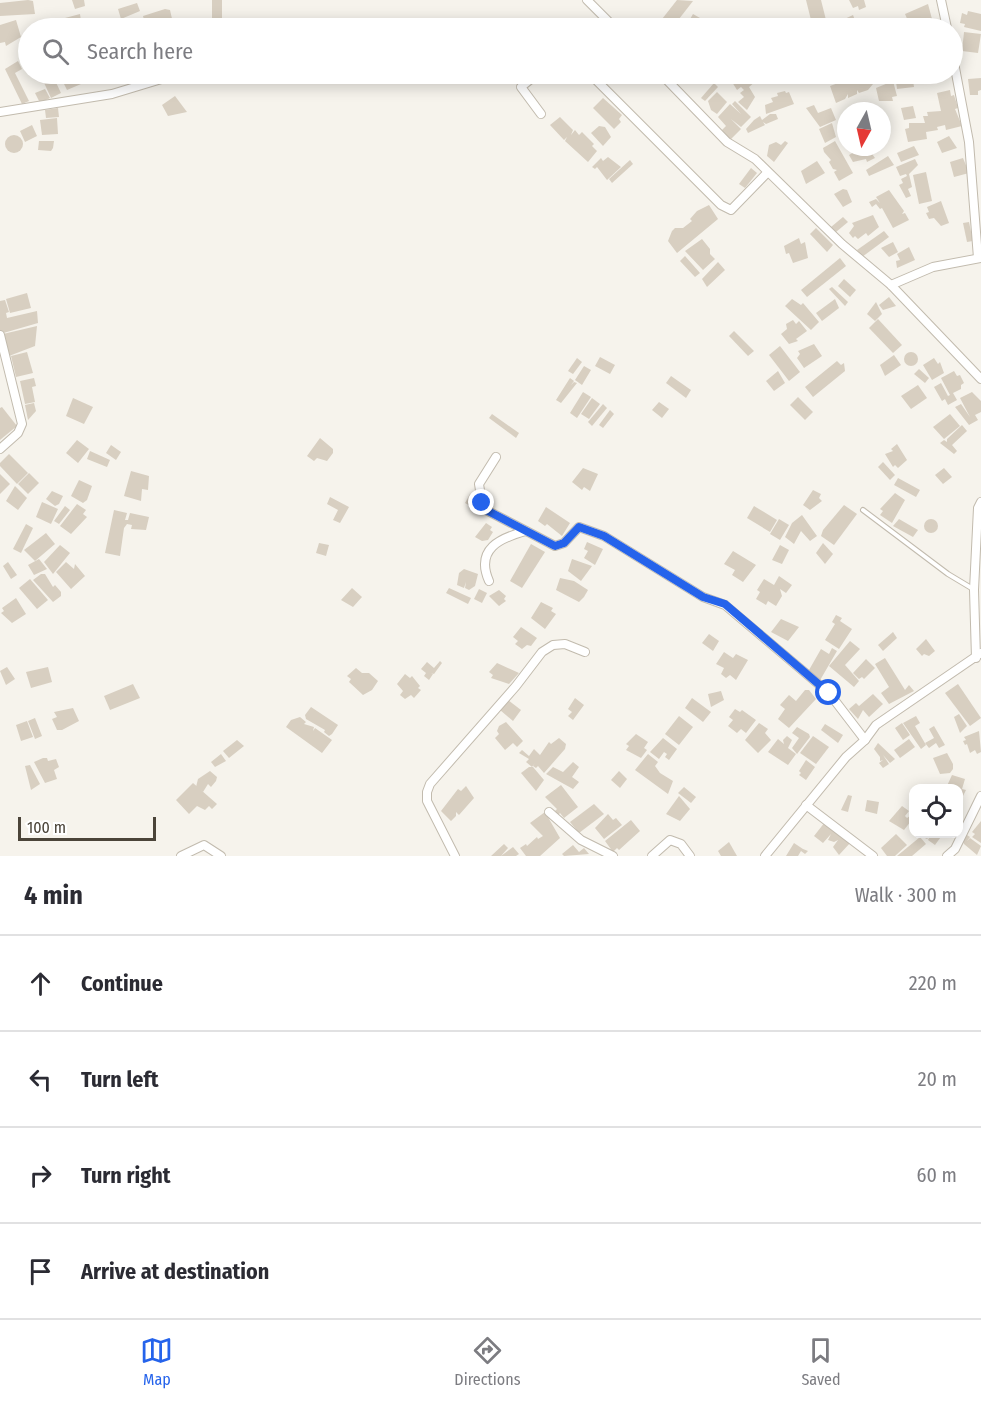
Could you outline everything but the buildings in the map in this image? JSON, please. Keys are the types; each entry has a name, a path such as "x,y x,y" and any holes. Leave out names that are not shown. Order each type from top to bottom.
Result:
{"street":[{"path":"587,0 605,18"},
{"path":"941,0 945,18"},
{"path":"0,112 112,94 145,84"},
{"path":"525,84 521,87 541,114"},
{"path":"600,84 721,205 730,210 767,173"},
{"path":"671,84 727,142 755,159 842,244 891,285 981,379"},
{"path":"891,285 933,267 979,258 969,142 958,84"},
{"path":"0,336 22,423 18,433 0,449"},
{"path":"496,457 479,484 482,503 488,511 555,546 564,543 579,527 583,527 604,536 703,597 725,604 829,693 865,740"},
{"path":"765,856 846,757 865,740 876,725 978,656 974,590 978,508 981,502"},
{"path":"489,581 486,572 488,552 495,542 526,531"},
{"path":"455,856 427,801 426,792 430,784 516,686 542,652 553,645 565,644 585,652"},
{"path":"947,856 955,849 981,796"},
{"path":"806,805 873,856"},
{"path":"549,812 581,840 613,856"},
{"path":"652,856 670,840 681,844 690,856"},
{"path":"181,856 204,845 221,856"}],"lane":[{"path":"863,510 948,574 974,590"}],"route":[{"path":"482,503 488,511 545,544 555,546 564,543 579,527 604,536 703,597 725,604 829,693"}]}
